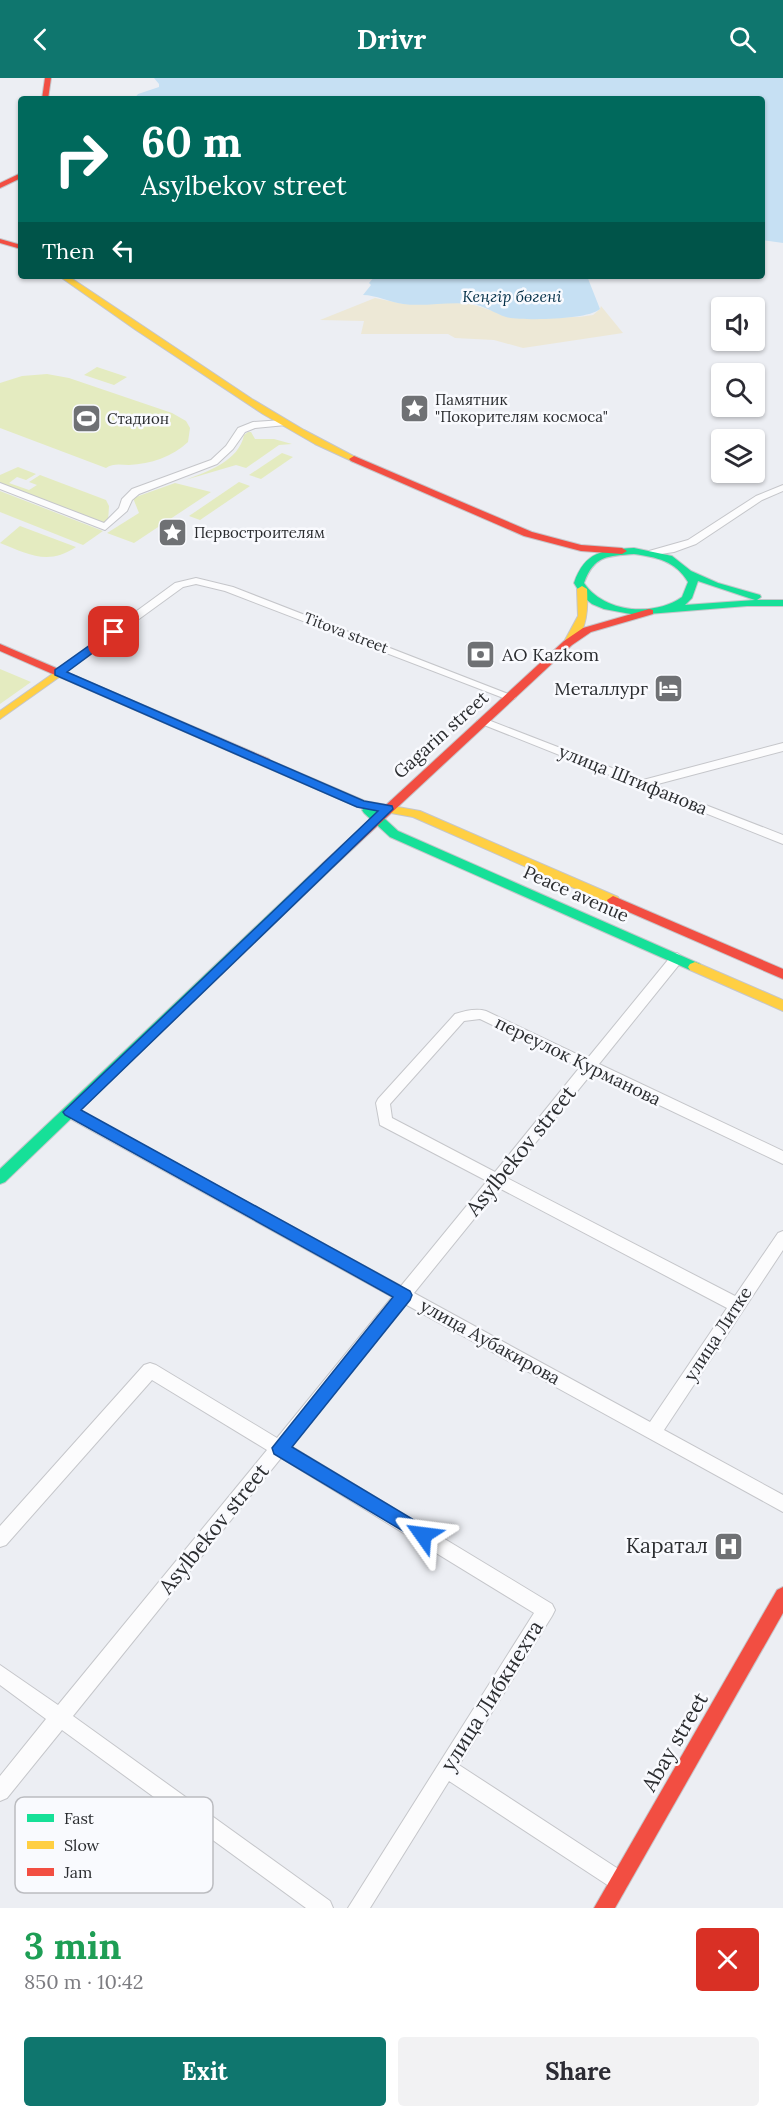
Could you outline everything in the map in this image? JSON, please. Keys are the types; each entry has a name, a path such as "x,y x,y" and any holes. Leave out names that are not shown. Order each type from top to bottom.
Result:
{"street":[{"path":"45,96 48,78"},
{"path":"0,186 18,177"},
{"path":"67,279 124,320 284,423 357,462 528,534 573,546 647,552 674,549 692,542 721,520 759,498 783,488"},
{"path":"0,486 105,527 124,509 124,501 133,491 183,476 214,462 237,439 241,430 253,424 284,423"},
{"path":"528,534 574,572 593,600 612,609 649,612"},
{"path":"666,609 681,603 691,593 693,582 686,571 684,556 692,542"},
{"path":"574,572 592,560 622,551"},
{"path":"647,552 671,560 686,571 714,585 779,603"},
{"path":"568,643 583,615 574,572"},
{"name":"Titova street","path":"58,673 179,585 187,582 204,582 229,589 510,697"},
{"path":"568,643 587,630 649,612 666,609 779,603"},
{"name":"Gagarin street","path":"0,1178 382,814 568,643"},
{"name":"Peace avenue","path":"0,647 382,814 416,814 783,974"},
{"path":"0,716 58,673"},
{"name":"улица Штифанова","path":"483,721 783,840"},
{"path":"643,784 783,747"},
{"name":"Peace avenue","path":"382,814 394,834 783,1006"},
{"name":"Asylbekov street","path":"0,1791 677,958"},
{"name":"переулок Курманова","path":"737,1305 385,1121 383,1103 460,1017 481,1014 783,1158"},
{"name":"улица Аубакирова","path":"70,1112 654,1431 783,1504"},
{"name":"улица Литке","path":"654,1431 783,1237"},
{"name":"улица Либкнехта","path":"0,1539 150,1370 546,1610 358,1908"},
{"name":"Abay street","path":"604,1908 781,1605"},
{"path":"0,1674 169,1797"},
{"path":"446,1768 619,1881"},
{"path":"213,1829 323,1908"}],"green space":[{"path":"97,367 127,377 114,385 84,375"},
{"path":"47,374 69,378 172,413 186,421 190,428 188,442 168,456 153,461 106,468 0,428 0,383 22,376"},
{"path":"248,432 251,432 255,439 274,439 292,444 279,445 246,468 236,465 185,480 229,459"},
{"path":"282,453 293,457 261,479 249,475"},
{"path":"18,467 36,474 26,480 17,477 9,483 29,490 37,485 29,482 40,475 106,500 109,506 108,522 104,523 0,483 0,475"},
{"path":"239,482 250,486 200,520 189,516"},
{"path":"175,483 211,492 134,543 107,533 139,513 133,498"},
{"path":"0,491 103,531 83,545 0,512"},
{"path":"20,526 76,547 66,553 47,557 29,554 0,543"},
{"path":"0,669 31,682 0,704"}],"sand":[{"path":"375,298 404,304 441,302 471,304 515,318 579,317 593,315 601,306 623,333 523,348 494,340 455,338 448,334 361,334 364,321 320,320"}],"water":[{"path":"154,78 783,78 783,243 765,240 765,96 136,96 159,87"},
{"name":"Кеңгір бөгені","path":"372,279 588,279 600,309 593,313 554,319 506,317 472,304 403,304 363,295 371,285 369,283"}],"traffic: fast":[{"path":"634,551 660,556 683,567 693,582 686,599 677,606 665,610 636,612 608,607 587,595 579,583 587,565 599,556 634,551"},
{"path":"688,573 714,585 756,597"},
{"path":"672,609 747,603 783,603"},
{"path":"368,810 394,834 695,967"},
{"path":"0,1178 327,866"}],"traffic: slow":[{"path":"67,279 266,412 318,442 354,459"},
{"path":"570,640 583,616 582,589"},
{"path":"0,716 58,673"},
{"path":"265,762 362,804 416,814 613,900"},
{"path":"695,967 783,1006"}],"traffic: jam":[{"path":"45,96 48,78"},
{"path":"0,186 18,177"},
{"path":"0,241 18,246"},
{"path":"354,459 528,534 581,548 622,551"},
{"path":"327,866 568,643 587,630 649,612"},
{"path":"0,647 265,762"},
{"path":"613,900 783,974"},
{"path":"604,1908 783,1596"}],"place":[{"name":"Памятник \"Покорителям космоса\"","path":"414,409"},
{"name":"Стадион","path":"86,419"},
{"name":"Первостроителям","path":"173,533"},
{"name":"AO Kazkom","path":"481,655"},
{"name":"Металлург","path":"669,689"},
{"name":"Каратал","path":"729,1546"}],"route":[{"path":"114,632 58,673 362,804 387,809 70,1112 404,1295 280,1448 423,1535"}]}
